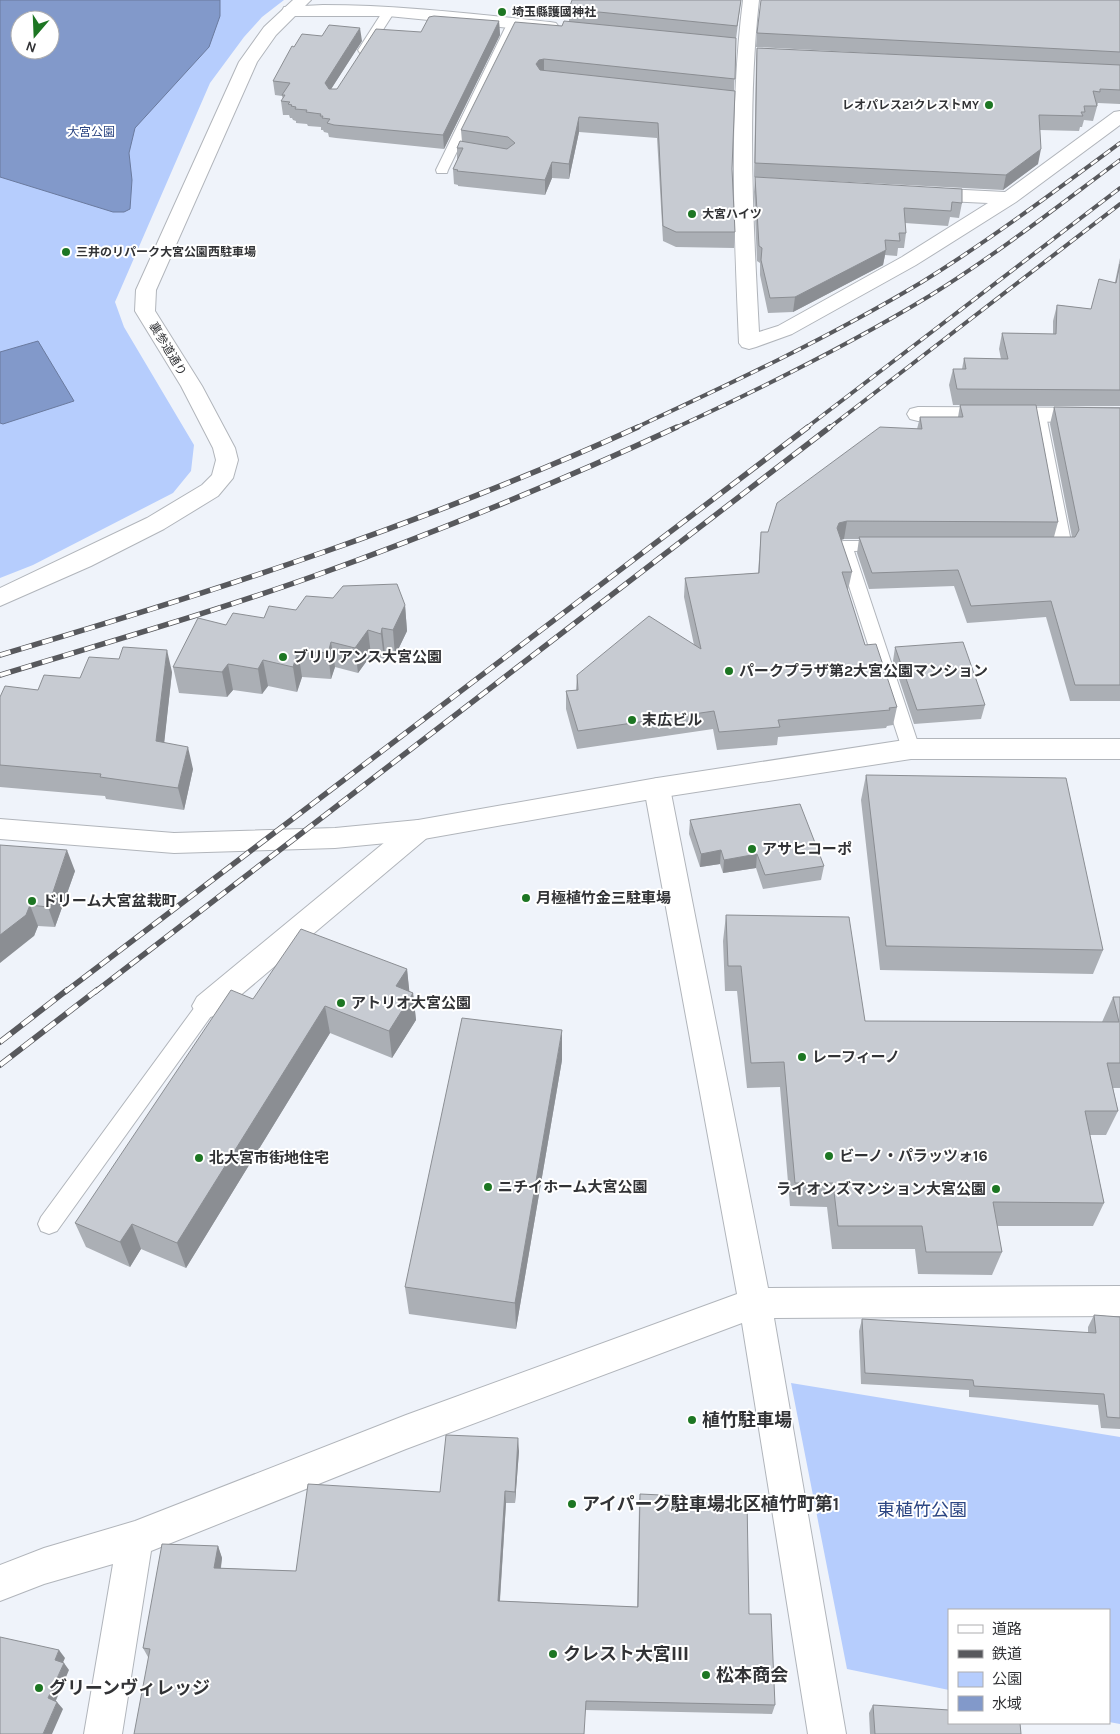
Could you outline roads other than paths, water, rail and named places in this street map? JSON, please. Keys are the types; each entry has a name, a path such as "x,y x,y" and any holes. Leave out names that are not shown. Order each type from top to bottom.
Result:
{"street":[{"path":"751,0 749,52 739,100 749,343 785,330 909,261 1009,198 1120,116"},
{"path":"297,6 389,11 571,29"},
{"name":"裏参道通り","path":"0,598 201,499 222,479 227,458 218,433 145,311 146,290 248,62 270,31 297,6"},
{"path":"725,45 749,52"},
{"path":"742,184 762,185"},
{"path":"910,193 1009,198"},
{"path":"918,414 1120,415"},
{"path":"0,828 174,843 335,838 418,830 657,788 911,749 1120,749"},
{"path":"657,788 755,1303 827,1734"},
{"path":"207,1006 418,830"},
{"path":"0,1583 44,1566 135,1539 406,1432 755,1303 1120,1301"},
{"path":"103,1734 135,1539"}],"lane":[{"path":"359,58 389,11"},
{"path":"442,170 456,150 513,24"},
{"path":"1034,547 1064,547 1039,415"},
{"path":"894,546 844,546 911,749"},
{"path":"49,1224 207,1006"}],"water":[{"path":"0,0 220,0 220,16 209,47 135,128 129,153 132,180 130,209 124,212 113,212 0,177"},
{"path":"38,341 74,401 3,424 0,423 0,352"}],"railway":[{"path":"635,428 816,341 922,282 1047,197 1120,143"},
{"path":"675,428 805,365 931,295 1003,246 1120,160"},
{"path":"806,428 1120,188"},
{"path":"829,428 1120,204"},
{"path":"0,655 243,580 403,524 560,461 638,427"},
{"path":"0,675 236,603 314,576 452,524 543,487 677,427"},
{"path":"65,992 808,427"},
{"path":"95,992 830,427"},
{"path":"0,1042 67,990"},
{"path":"0,1065 97,990"}],"place":[{"name":"埼玉縣護國神社","path":"502,12"},
{"name":"レオパレス21クレストMY","path":"989,105"},
{"name":"大宮ハイツ","path":"692,214"},
{"name":"三井のリパーク大宮公園西駐車場","path":"66,252"},
{"name":"ブリリアンス大宮公園","path":"283,657"},
{"name":"パークプラザ第2大宮公園マンション","path":"729,671"},
{"name":"末広ビル","path":"632,720"},
{"name":"アサヒコーポ","path":"752,849"},
{"name":"月極植竹金三駐車場","path":"526,898"},
{"name":"ドリーム大宮盆栽町","path":"32,901"},
{"name":"アトリオ大宮公園","path":"341,1003"},
{"name":"レーフィーノ","path":"802,1057"},
{"name":"ビーノ・パラッツォ16","path":"829,1156"},
{"name":"北大宮市街地住宅","path":"199,1158"},
{"name":"ニチイホーム大宮公園","path":"488,1187"},
{"name":"ライオンズマンション大宮公園","path":"996,1189"},
{"name":"植竹駐車場","path":"692,1420"},
{"name":"アイパーク駐車場北区植竹町第1","path":"572,1504"},
{"name":"クレスト大宮Ⅲ","path":"553,1654"},
{"name":"松本商会","path":"706,1675"},
{"name":"グリーンヴィレッジ","path":"39,1688"}],"park label":[{"name":"大宮公園","path":"91,132"},
{"name":"東植竹公園","path":"922,1510"}]}
